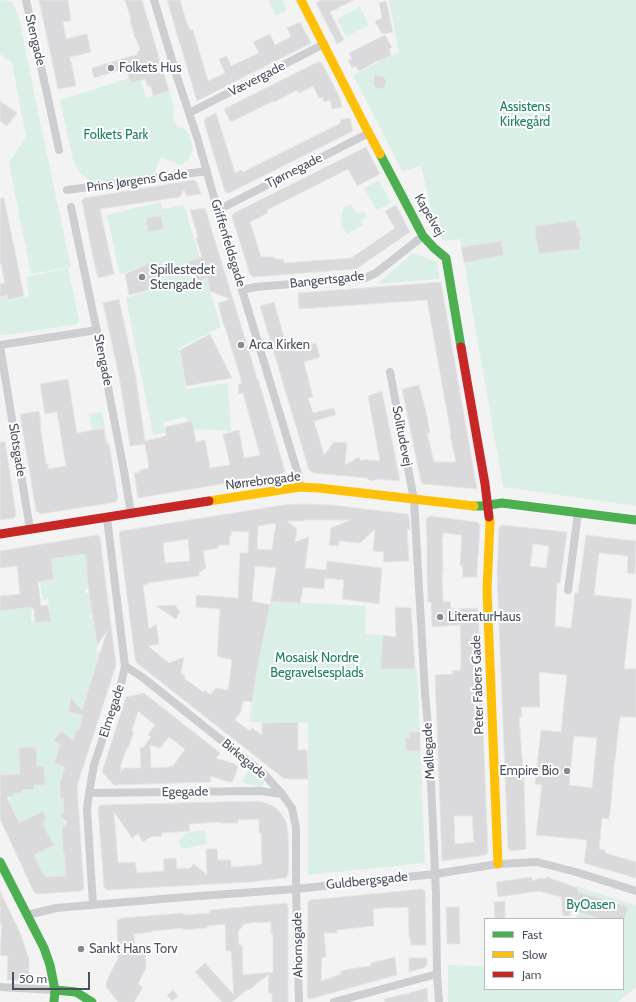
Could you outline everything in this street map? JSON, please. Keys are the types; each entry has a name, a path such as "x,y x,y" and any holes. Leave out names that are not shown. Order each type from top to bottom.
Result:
{"street":[{"name":"Stengade","path":"26,0 59,150"},
{"name":"Griffenfeldsgade","path":"154,0 198,140 298,474 300,487"},
{"name":"Kapelvej","path":"301,0 424,236 434,248 446,258 486,484 488,505"},
{"name":"Vævergade","path":"189,113 324,44"},
{"name":"Tjørnegade","path":"218,210 369,133"},
{"name":"Prins Jørgens Gade","path":"67,190 207,171"},
{"name":"Stengade","path":"71,208 97,330 124,471 130,514"},
{"name":"Bangertsgade","path":"242,290 255,287 365,278 376,273 424,236"},
{"path":"0,346 97,330"},
{"name":"Slotsgade","path":"0,346 30,529"},
{"name":"Solitudevej","path":"390,372 414,500"},
{"name":"Nørrebrogade","path":"0,534 300,487 472,506 513,504 578,514 636,520"},
{"name":"Møllegade","path":"414,500 424,681 429,737 439,1002"},
{"name":"Peter Fabers Gade","path":"488,505 490,522 487,590 498,864"},
{"path":"568,590 578,514"},
{"name":"Elmegade","path":"93,905 87,809 88,793 94,766 122,680 125,666 107,518"},
{"name":"Birkegade","path":"125,666 142,677 264,774 282,794 292,808 296,828 296,889"},
{"name":"Egegade","path":"88,793 260,791 282,794"},
{"path":"0,862 44,948 50,965 55,990 54,1002"},
{"name":"Guldbergsgade","path":"93,905 296,889 435,874 498,864 537,862 576,872 636,891"},
{"name":"Ahornsgade","path":"296,889 299,1002"},
{"path":"27,915 56,908 93,905"},
{"path":"334,1002 438,974"},
{"path":"0,987 76,992 92,1002"}],"green space":[{"path":"0,0 12,1 19,17 71,267 31,274 9,162 26,137 12,63 0,54"},
{"path":"268,0 282,0 287,10 276,16"},
{"name":"Assistens Kirkegård","path":"389,0 636,0 636,506 503,487 460,239 446,241 437,235 421,166 402,171 353,75 396,53 399,53"},
{"path":"360,7 369,25 346,37 337,19"},
{"name":"Folkets Park","path":"139,75 146,98 169,91 174,107 173,119 178,127 187,130 193,147 188,161 180,165 163,158 160,159 154,175 92,183 80,172 73,160 60,100"},
{"path":"379,180 391,203 376,210 364,188"},
{"path":"160,202 163,209 184,205 221,327 179,348 186,389 228,383 231,431 189,429 186,417 163,422 165,433 153,435 126,298 162,287 154,261 120,275 107,215"},
{"path":"351,204 357,214 363,211 367,217 361,221 363,225 347,234 341,225 342,212 344,208"},
{"path":"413,253 437,262 440,279 377,284"},
{"path":"68,268 79,320 77,324 0,335 0,297 6,296 8,301 29,296 26,277"},
{"path":"102,412 105,428 92,430 89,414"},
{"path":"84,554 86,558 88,589 85,589 85,593 89,593 93,614 89,615 90,618 93,618 96,634 95,638 97,638 98,648 96,649 97,652 99,652 99,658 97,658 97,664 80,728 76,730 61,784 59,785 60,798 63,800 65,812 61,815 64,819 65,827 62,829 64,845 62,845 62,853 64,853 67,877 45,877 45,874 43,874 12,807 10,807 9,799 14,796 14,793 22,792 22,786 34,785 39,774 0,780 0,611 32,607 31,621 51,618 48,599 43,600 36,564 41,561"},
{"name":"Mosaisk Nordre Begravelsesplads","path":"271,601 366,606 365,634 383,635 380,669 417,669 425,863 308,875 308,723 249,722 259,656"},
{"path":"250,766 264,780 264,784 260,788 242,782"},
{"path":"205,830 207,844 182,849 179,843 180,838 182,838 185,833"},
{"name":"ByOasen","path":"578,887 636,905 636,987 618,1002 448,1002 448,965 484,966 484,990 624,990 624,918 576,918"}],"building":[{"path":"39,0 68,0 71,21 63,22 66,39 87,34 91,52 70,57 76,86 58,89"},
{"path":"125,0 142,0 169,91 153,96 151,87 147,85 145,79 131,83 127,73 125,74 123,69 94,78 92,68 138,54 137,52 140,50 135,38"},
{"path":"167,0 180,0 187,24 190,30 193,30 208,81 225,73 219,59 227,56 231,66 259,53 253,42 270,34 275,45 291,37 287,28 300,22 311,43 197,101"},
{"path":"322,0 354,0 330,12 344,40 337,44 316,3"},
{"path":"386,1 393,32 382,34 375,21 382,18 379,3"},
{"path":"385,35 392,47 389,49 391,55 359,71 355,66 352,68 348,60 352,59 349,53"},
{"path":"318,62 322,63 339,96 342,107 332,109 330,100 324,102 322,97 319,98 313,86 299,93 297,90 233,121 230,121 224,109"},
{"path":"375,75 384,77 386,81 385,86 381,89 376,88 373,83"},
{"path":"0,101 17,113 7,126 0,121"},
{"path":"216,113 235,173 241,170 243,172 341,123 340,120 350,118 353,131 229,193 225,192 204,122 206,118"},
{"path":"366,147 380,174 357,186 348,169 267,210 268,213 250,222 261,257 283,259 284,263 351,258 395,228 385,211 396,205 410,232 356,269 253,277 250,274 232,217 234,213"},
{"path":"194,180 197,183 201,194 186,196 184,189 180,197 100,209 114,274 98,278 82,201 84,198"},
{"path":"0,198 4,198 24,296 8,300 7,295 0,297 0,284 5,283 0,260"},
{"path":"205,208 285,471 282,474 138,498 134,473 140,472 139,470 149,468 145,444 130,446 120,381 103,303 119,299 136,378 145,441 166,436 165,427 192,421 196,442 205,440 210,468 230,465 223,434 239,430 244,458 260,455 243,393 238,394 238,385 242,383 218,303 230,299 210,291 207,278 200,281 199,279 194,281 188,262 202,257 190,210"},
{"path":"161,216 164,229 148,232 146,218"},
{"path":"576,220 581,240 579,241 580,249 539,254 535,226"},
{"path":"501,241 504,255 464,263 461,247"},
{"name":"Spillestedet Stengade","path":"154,261 162,287 129,295 125,274"},
{"path":"441,282 477,489 423,484 421,482 402,389 419,385 427,416 430,433 427,433 434,462 456,462 427,300 299,309 298,293"},
{"path":"274,302 287,347 298,344 299,348 316,343 320,357 304,362 313,397 308,398 313,413 334,408 336,415 314,421 324,455 334,442 347,443 345,465 359,457 361,461 365,459 380,461 368,396 382,391 400,481 376,479 374,481 367,478 314,473 309,470 260,306"},
{"path":"210,334 232,378 186,386 180,350"},
{"path":"68,379 77,433 104,428 107,444 109,443 118,498 116,502 41,514 36,511 20,414 39,411 46,464 48,464 48,469 66,466 57,412 45,414 40,384"},
{"path":"0,442 5,442 16,515 14,518 0,520"},
{"path":"283,505 332,505 407,514 409,517 410,530 407,529 409,561 383,562 384,552 373,551 375,529 360,543 339,541 339,546 329,545 331,528 351,520 287,521 297,529 295,542 309,537 305,568 326,570 327,561 382,568 379,604 342,599 344,580 325,578 324,589 303,587 300,603 271,601 276,568 255,566 252,601 270,605 252,702 243,701 241,711 235,720 250,731 252,728 262,735 262,723 298,722 298,750 307,750 308,779 283,778 137,663 135,658 119,534 121,531","holes":["276,523 272,550 257,549 258,526","231,531 249,532 248,553 240,553 238,598 196,595 196,607 220,609 217,656 232,660 228,690 216,688 210,695 205,690 203,692 184,678 185,676 181,673 184,657 169,663 148,646 159,644 156,624 149,629 143,585 199,576 199,573 206,568 203,551 218,548 219,545 229,545 230,535 232,535","188,539 190,561 165,563 163,543"]},
{"path":"430,516 477,522 480,525 477,577 463,577 462,565 460,565 462,535 443,533 442,574 443,602 450,601 451,609 478,608 488,852 486,855 442,861 435,675 453,674 452,671 461,670 460,625 432,627 431,602 428,602 426,519","holes":["454,816 472,816 474,842 455,844"]},
{"path":"502,525 567,532 560,583 557,583 555,626 571,628 575,593 578,593 586,535 636,541 635,574 627,573 628,556 599,553 594,595 632,599 624,669 636,669 636,717 620,717 610,815 609,819 602,818 599,849 605,850 605,853 636,862 636,878 584,863 587,840 536,835 542,785 535,784 541,730 561,732 567,675 539,672 540,707 521,707 522,717 519,717 524,782 526,849 511,851 508,848 497,574 499,527","holes":["533,544 549,546 546,568 530,566","574,736 597,738 592,788 569,785"]},
{"path":"97,535 100,537 116,665 77,786 84,889 81,891 38,894 34,892 0,819 0,775 20,774 19,748 36,748 37,766 44,766 45,785 34,785 34,789 22,790 21,793 14,793 14,796 7,797 19,823 43,811 46,818 43,825 54,845 34,855 43,874 45,874 45,877 66,876 62,829 67,822 60,816 64,812 63,798 60,799 60,783 65,767 54,763 60,745 54,740 61,731 73,740 76,730 79,729 83,715 68,712 71,698 82,710 107,631 97,645 85,554 51,559 54,579 38,582 41,606 48,605 51,621 35,623 34,609 32,609 32,607 0,611 0,596 20,594 17,566 0,568 0,551"},
{"path":"175,605 180,612 176,619 156,606"},
{"path":"395,607 411,608 415,669 380,669 383,635 396,637"},
{"path":"144,693 220,753 216,758 235,764 238,767 233,781 229,782 210,776 211,782 114,785 102,772 126,697","holes":["138,711 155,725 148,735 151,737 143,748 140,747 141,768 124,768 120,773 122,767 120,767 134,732 132,731","169,737 185,749 173,766 151,768 150,745 160,748"]},
{"path":"409,732 420,732 420,751 406,751 405,738 410,738"},
{"path":"258,801 269,804 281,813 286,822 289,854 288,875 286,878 251,882 107,890 104,887 98,808 101,805","holes":["114,812 132,838 138,834 143,842 150,837 162,836 162,833 190,831 189,824 220,822 238,823 238,820 259,819 262,864 231,867 231,860 218,860 217,849 206,849 207,875 194,864 190,868 177,869 176,858 163,859 164,871 137,873 135,862 118,863"]},
{"path":"532,877 532,881 540,878 546,879 547,877 578,888 578,892 629,907 624,919 599,918 570,910 571,915 563,916 561,897 539,891 498,897 496,882"},
{"path":"422,889 425,891 426,945 411,945 409,937 408,907 373,909 374,926 337,930 337,933 324,933 326,957 322,957 321,981 341,974 341,971 371,966 371,963 395,957 397,975 310,999 307,997 308,903 310,900"},
{"path":"0,891 21,935 29,959 29,981 7,980 8,956 0,955 2,923 0,924"},
{"path":"505,901 505,918 495,918 494,902"},
{"path":"286,903 288,906 288,1002 272,1002 272,993 268,993 269,974 232,1002 222,1002 195,972 205,963 234,995 231,951 226,951 225,924 207,926 207,928 183,930 183,928 134,934 135,950 145,949 146,968 138,984 143,987 134,1002 118,1002 106,986 107,980 118,958 118,920 122,918 183,913 183,915 210,913 210,910","holes":["271,922 271,933 273,933 273,972 243,975 242,945 239,945 238,932 244,924"]},
{"path":"446,907 459,907 460,944 447,944"},
{"path":"409,958 427,958 427,965 424,968 409,972"},
{"path":"427,988 428,1002 385,1002 384,999 409,994"},
{"path":"173,990 178,996 172,1001 167,995"}],"traffic: fast":[{"path":"380,154 423,236 446,258 461,347"},
{"path":"474,506 502,503 636,520"},
{"path":"0,862 44,948 50,965 55,990 54,1002"},
{"path":"55,990 76,992 92,1002"}],"traffic: slow":[{"path":"301,0 380,154"},
{"path":"209,501 300,487 474,506"},
{"path":"489,517 487,590 498,864"}],"traffic: jam":[{"path":"461,347 485,484 489,517"},
{"path":"0,534 209,501"}],"place":[{"name":"Folkets Hus","path":"111,68"},
{"name":"Spillestedet Stengade","path":"142,277"},
{"name":"Arca Kirken","path":"241,345"},
{"name":"LiteraturHaus","path":"440,617"},
{"name":"Empire Bio","path":"567,771"},
{"name":"Sankt Hans Torv","path":"81,949"}]}
